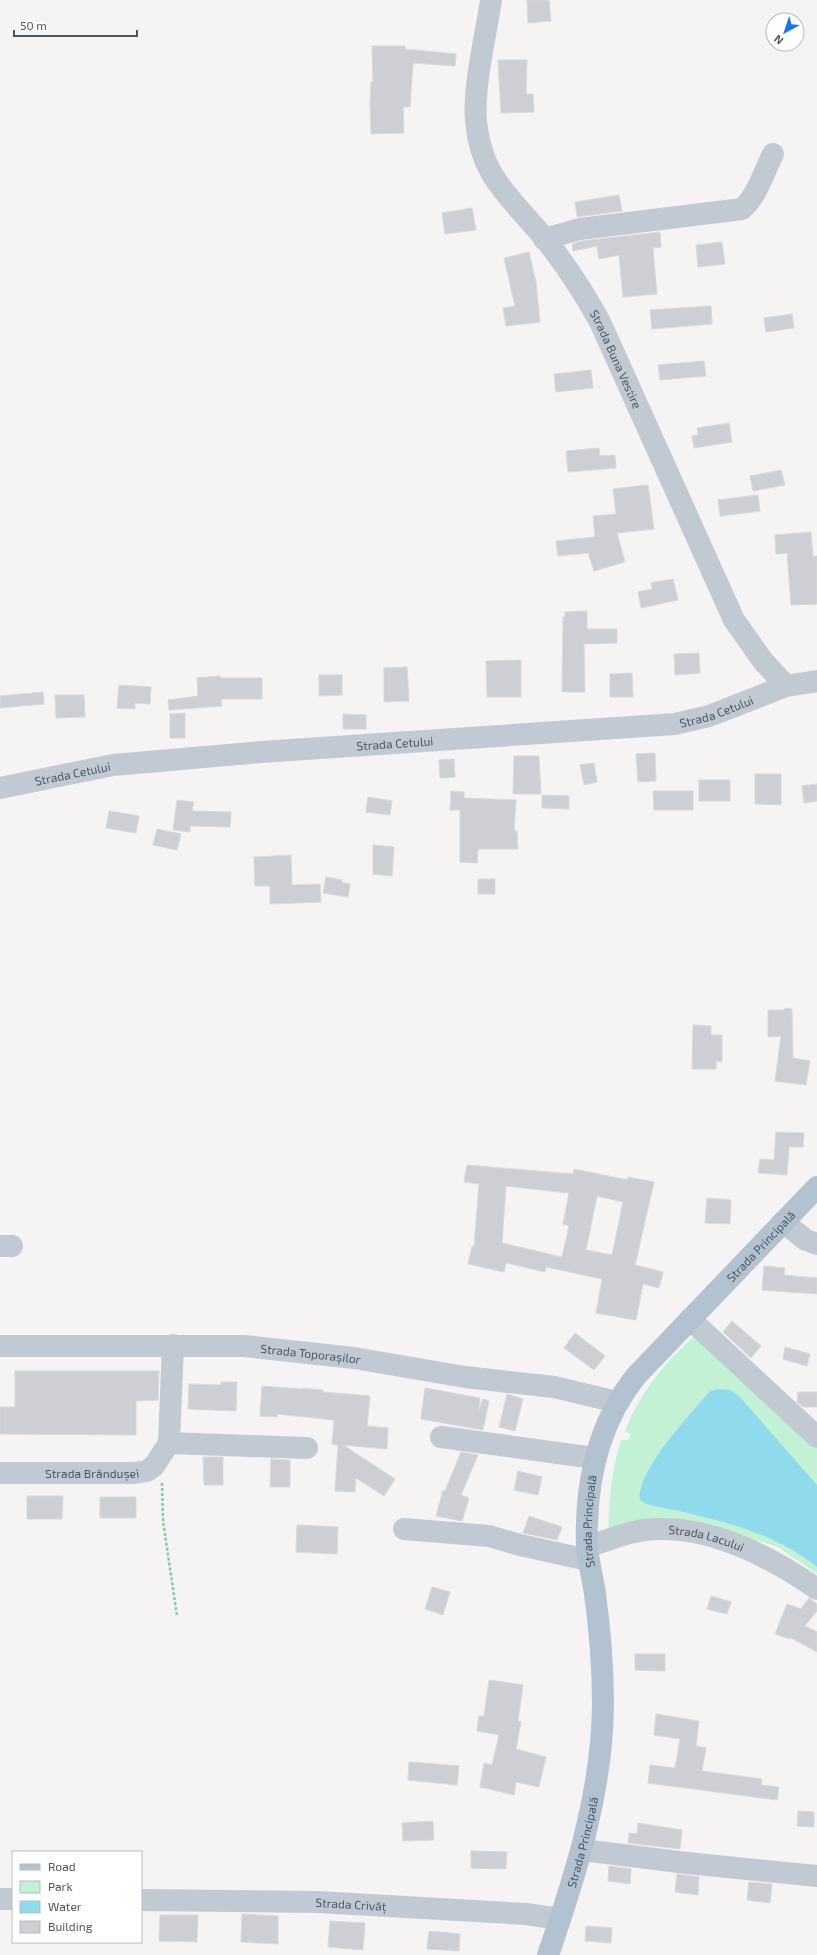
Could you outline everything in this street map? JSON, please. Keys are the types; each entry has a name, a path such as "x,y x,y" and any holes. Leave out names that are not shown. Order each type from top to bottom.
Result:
{"main road":[{"name":"Strada Principală","path":"548,1955 582,1850 595,1791 601,1745 603,1705 598,1615 588,1554 589,1488 594,1458 602,1435 617,1402 636,1376 817,1187"}],"street":[{"name":"Strada Buna Vestire","path":"491,0 477,93 476,120 481,152 489,172 500,188 544,238 581,287 600,322 734,620 763,661 786,686"},
{"path":"544,238 580,229 742,209 748,204 772,154"},
{"path":"786,686 817,681"},
{"name":"Strada Cetului","path":"0,788 113,765 268,752 674,724 709,716 786,686"},
{"path":"783,1222 806,1240 817,1244"},
{"path":"690,1319 809,1421 817,1437"},
{"path":"173,1345 169,1443 308,1448"},
{"name":"Strada Toporașilor","path":"0,1346 244,1346 354,1358 465,1377 554,1387 617,1402"},
{"path":"441,1437 594,1458"},
{"name":"Strada Brândușei","path":"0,1473 134,1474 147,1471 154,1466 169,1443"},
{"path":"404,1528 489,1536 520,1545 588,1554"},
{"name":"Strada Lacului","path":"588,1554 644,1530 675,1528 713,1536 758,1552 794,1573 817,1589"},
{"path":"582,1850 686,1863 817,1876"},
{"path":"0,1899 12,1899"},
{"name":"Strada Crivăț","path":"142,1900 318,1902 526,1914 560,1919"}],"path":[{"path":"154,1466 162,1480 163,1521 177,1616"}],"green space":[{"path":"696,1335 817,1448 817,1574 778,1547 733,1533 608,1535 611,1487 621,1440 628,1440 631,1434 625,1432 645,1391 674,1356"}],"water":[{"path":"717,1389 730,1390 740,1397 817,1485 817,1567 798,1554 757,1533 713,1519 646,1504 640,1500 641,1488 647,1474 666,1443 710,1391"}],"building":[{"path":"527,0 549,0 551,21 528,23"},
{"path":"372,46 405,46 405,49 456,54 455,66 413,63 410,107 403,107 404,133 371,134 370,102 371,82 373,82"},
{"path":"498,60 527,60 526,94 533,94 534,112 501,113"},
{"path":"619,195 622,211 577,217 575,202"},
{"path":"472,208 476,230 445,234 442,213"},
{"path":"660,232 661,247 653,248 657,294 623,297 619,255 599,259 597,246 573,251 572,244 582,241"},
{"path":"722,242 725,264 698,267 696,245"},
{"path":"529,252 536,282 540,322 506,326 503,308 515,306 504,258"},
{"path":"711,306 712,324 652,329 650,310"},
{"path":"792,314 794,328 766,332 764,318"},
{"path":"704,361 706,376 660,380 658,365"},
{"path":"591,370 593,388 556,392 554,374"},
{"path":"729,423 732,442 694,448 692,436 698,435 697,428"},
{"path":"599,448 600,456 615,455 616,468 568,472 566,451"},
{"path":"781,470 785,485 753,491 750,476"},
{"path":"648,485 654,529 617,533 625,562 594,571 588,553 558,556 556,541 595,537 593,516 616,514 613,489"},
{"path":"758,495 760,511 720,516 718,500"},
{"path":"811,532 813,557 817,556 817,604 791,605 787,553 776,554 775,535"},
{"path":"673,579 678,600 641,608 638,592 652,589 651,583"},
{"path":"587,611 587,629 617,629 617,643 584,644 585,692 562,692 563,617 565,617 565,612"},
{"path":"699,653 700,673 675,675 674,654"},
{"path":"521,660 521,697 487,697 486,661"},
{"path":"407,667 409,701 384,702 384,668"},
{"path":"632,673 633,697 610,697 610,674"},
{"path":"319,675 342,675 342,695 319,696"},
{"path":"220,676 220,678 262,678 262,699 221,699 222,706 169,710 168,700 198,696 197,678"},
{"path":"119,685 151,687 150,704 135,703 135,709 117,708"},
{"path":"43,692 44,704 0,708 0,696"},
{"path":"55,695 84,695 85,717 56,718"},
{"path":"185,713 185,738 170,738 170,714"},
{"path":"343,714 366,715 366,729 343,729"},
{"path":"655,753 656,781 638,782 636,754"},
{"path":"514,756 539,756 541,794 513,794"},
{"path":"454,759 455,777 440,778 439,760"},
{"path":"594,763 597,782 584,785 580,765"},
{"path":"755,774 781,774 781,805 755,804"},
{"path":"699,780 730,780 730,801 699,801"},
{"path":"817,784 817,801 804,803 802,786"},
{"path":"451,791 464,792 464,798 516,800 514,831 517,831 518,849 478,849 477,863 460,862 460,810 450,810"},
{"path":"653,791 693,791 693,810 654,810"},
{"path":"542,795 569,796 569,809 542,808"},
{"path":"368,797 392,801 390,815 366,812"},
{"path":"177,800 194,802 192,811 231,812 230,827 190,826 190,832 173,830"},
{"path":"109,811 139,816 136,833 106,828"},
{"path":"157,829 181,834 177,850 153,845"},
{"path":"373,845 394,847 392,876 373,874"},
{"path":"291,855 292,885 320,884 321,902 270,904 270,886 255,886 254,857"},
{"path":"326,877 342,880 341,882 350,884 348,897 323,893"},
{"path":"478,879 495,879 495,894 478,894"},
{"path":"785,1008 792,1009 793,1058 810,1061 806,1085 775,1081 781,1036 768,1037 768,1010 784,1010"},
{"path":"693,1025 711,1026 711,1035 722,1035 722,1062 716,1061 716,1069 692,1069"},
{"path":"776,1132 804,1133 803,1147 789,1147 787,1175 758,1173 760,1159 774,1160"},
{"path":"467,1165 573,1174 574,1169 628,1180 628,1177 654,1182 635,1265 663,1272 659,1288 643,1284 636,1320 596,1313 602,1279 546,1267 545,1272 506,1263 504,1272 468,1264 472,1246 474,1247 479,1184 464,1182","holes":["506,1186 569,1193 563,1224 569,1226 562,1257 502,1243","597,1196 623,1202 612,1255 586,1250"]},
{"path":"707,1198 731,1200 730,1224 705,1223"},
{"path":"764,1266 785,1268 784,1275 817,1278 817,1294 762,1290"},
{"path":"732,1321 761,1346 751,1358 723,1332"},
{"path":"575,1333 605,1356 594,1370 564,1348"},
{"path":"785,1347 810,1354 807,1366 783,1359"},
{"path":"15,1371 159,1371 158,1400 136,1401 136,1435 0,1434 0,1407 15,1407"},
{"path":"221,1382 237,1382 236,1411 188,1409 189,1384 221,1385"},
{"path":"262,1386 302,1388 323,1390 323,1392 370,1396 367,1426 388,1428 387,1449 343,1445 395,1479 384,1496 356,1478 355,1492 335,1491 338,1445 332,1444 334,1420 277,1414 277,1417 260,1416"},
{"path":"425,1388 480,1398 478,1411 483,1399 489,1401 483,1430 421,1419"},
{"path":"798,1392 817,1392 817,1407 803,1407 797,1402"},
{"path":"507,1394 523,1399 515,1431 499,1427"},
{"path":"461,1452 478,1455 461,1495 469,1498 462,1521 436,1516 443,1490 445,1491"},
{"path":"203,1457 223,1457 223,1485 204,1485"},
{"path":"271,1459 290,1460 290,1487 270,1487"},
{"path":"518,1471 542,1477 538,1495 514,1490"},
{"path":"27,1496 63,1496 62,1519 27,1519"},
{"path":"100,1497 136,1497 136,1518 100,1518"},
{"path":"529,1516 562,1527 557,1540 523,1533"},
{"path":"297,1525 338,1527 337,1554 296,1552"},
{"path":"432,1587 450,1592 443,1615 425,1609"},
{"path":"711,1596 731,1602 727,1614 707,1609"},
{"path":"809,1598 817,1604 817,1611 805,1626 817,1632 817,1652 791,1638 790,1639 775,1634 787,1604 801,1609"},
{"path":"635,1654 665,1654 665,1671 635,1670"},
{"path":"489,1680 523,1685 518,1721 521,1722 516,1749 546,1757 539,1787 516,1782 514,1795 480,1787 484,1763 492,1765 499,1735 477,1731 479,1716 484,1716"},
{"path":"656,1714 699,1721 696,1746 706,1748 702,1771 762,1779 761,1785 779,1787 777,1800 648,1783 650,1765 675,1768 680,1739 654,1735"},
{"path":"409,1762 459,1766 457,1785 408,1780"},
{"path":"798,1811 814,1812 814,1827 797,1826"},
{"path":"433,1821 434,1840 403,1841 402,1823"},
{"path":"638,1823 682,1830 680,1849 628,1843 629,1833 637,1834"},
{"path":"471,1851 507,1852 506,1869 471,1868"},
{"path":"609,1866 631,1869 630,1884 608,1881"},
{"path":"677,1874 699,1877 698,1895 675,1892"},
{"path":"749,1882 772,1884 770,1903 747,1900"},
{"path":"242,1914 278,1916 278,1944 241,1942"},
{"path":"160,1915 198,1915 197,1942 159,1941"},
{"path":"330,1921 365,1923 363,1950 328,1947"},
{"path":"586,1926 612,1928 611,1943 585,1941"},
{"path":"429,1931 460,1934 459,1951 427,1949"}]}
